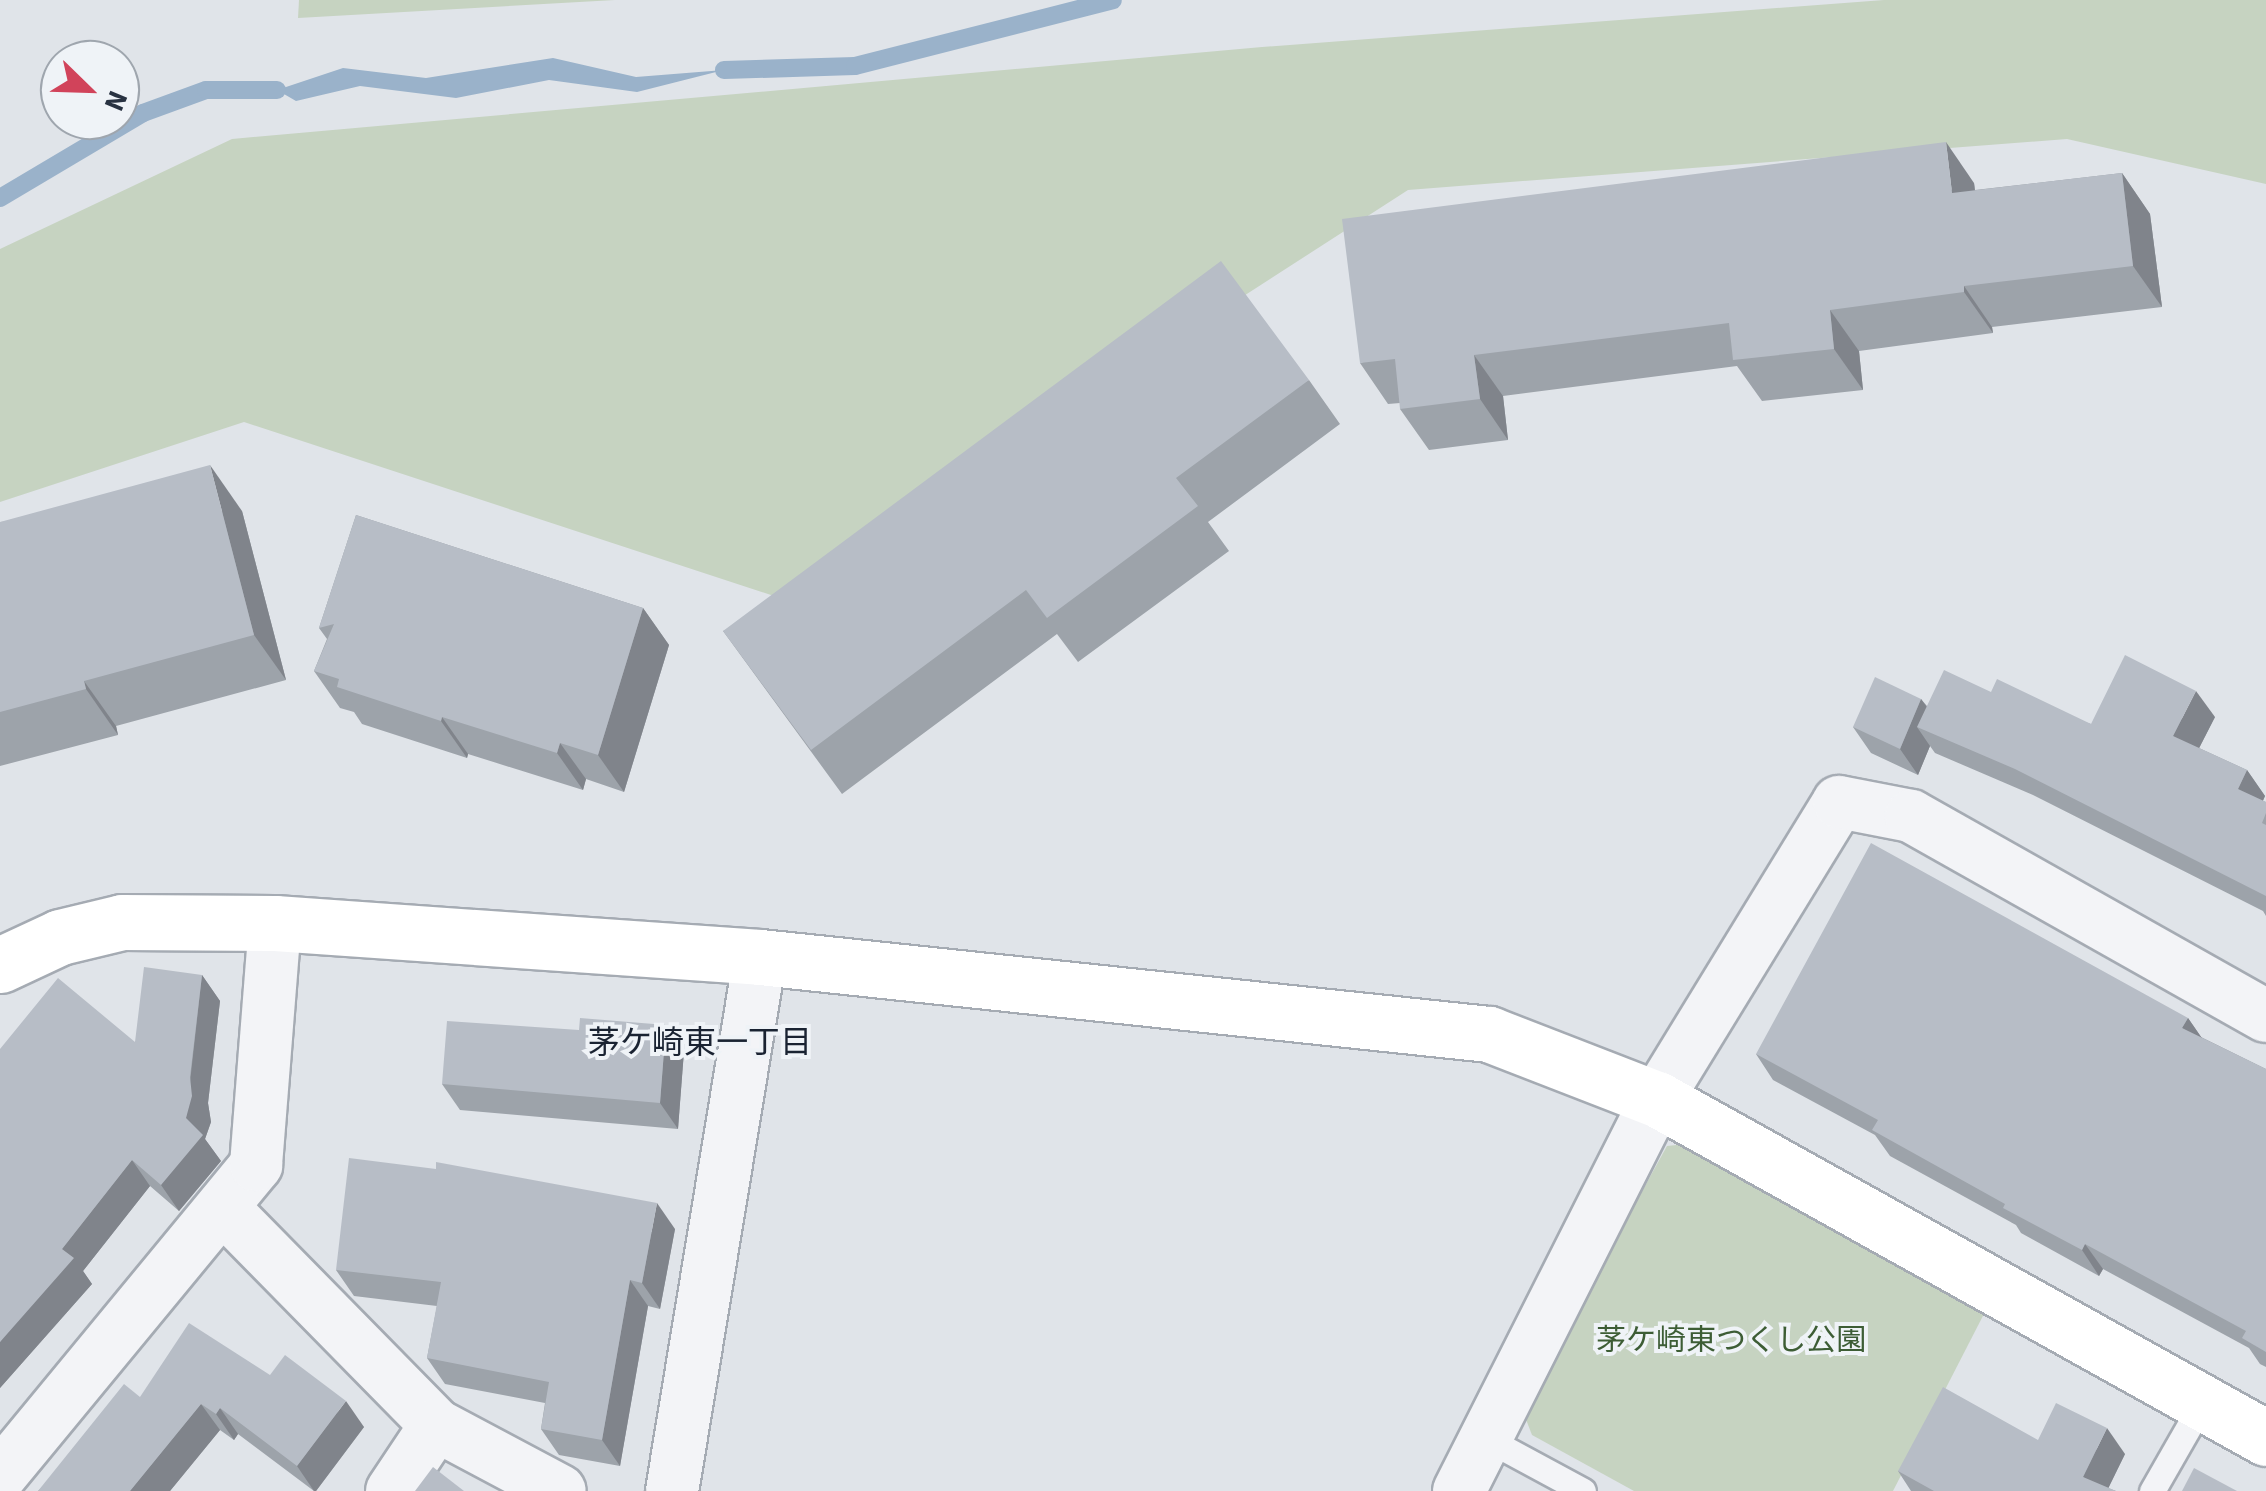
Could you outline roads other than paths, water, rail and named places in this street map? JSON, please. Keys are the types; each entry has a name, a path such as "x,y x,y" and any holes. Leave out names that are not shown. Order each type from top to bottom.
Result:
{"street":[{"path":"1459,1491 1657,1099 1838,802 1911,816 2266,1016"},
{"path":"0,964 60,937 122,922 275,923 760,958 1489,1034 1657,1099 2266,1438"},
{"path":"0,1476 256,1166 275,923"},
{"path":"672,1491 760,958"},
{"path":"223,1208 436,1425 560,1491"},
{"path":"392,1491 436,1425"}],"lane":[{"path":"2152,1491 2203,1402"},
{"path":"1487,1438 1583,1491"}],"water":[{"path":"553,58 636,77 724,70 637,92 549,80 456,98 360,86 296,101 277,90 343,68 426,78"}],"waterway":[{"path":"724,70 855,66 1113,0"},
{"path":"0,198 143,113 206,90 277,90"}],"district":[{"name":"茅ケ崎東一丁目","path":"700,1043"}],"park label":[{"name":"茅ケ崎東つくし公園","path":"1731,1341"}]}
